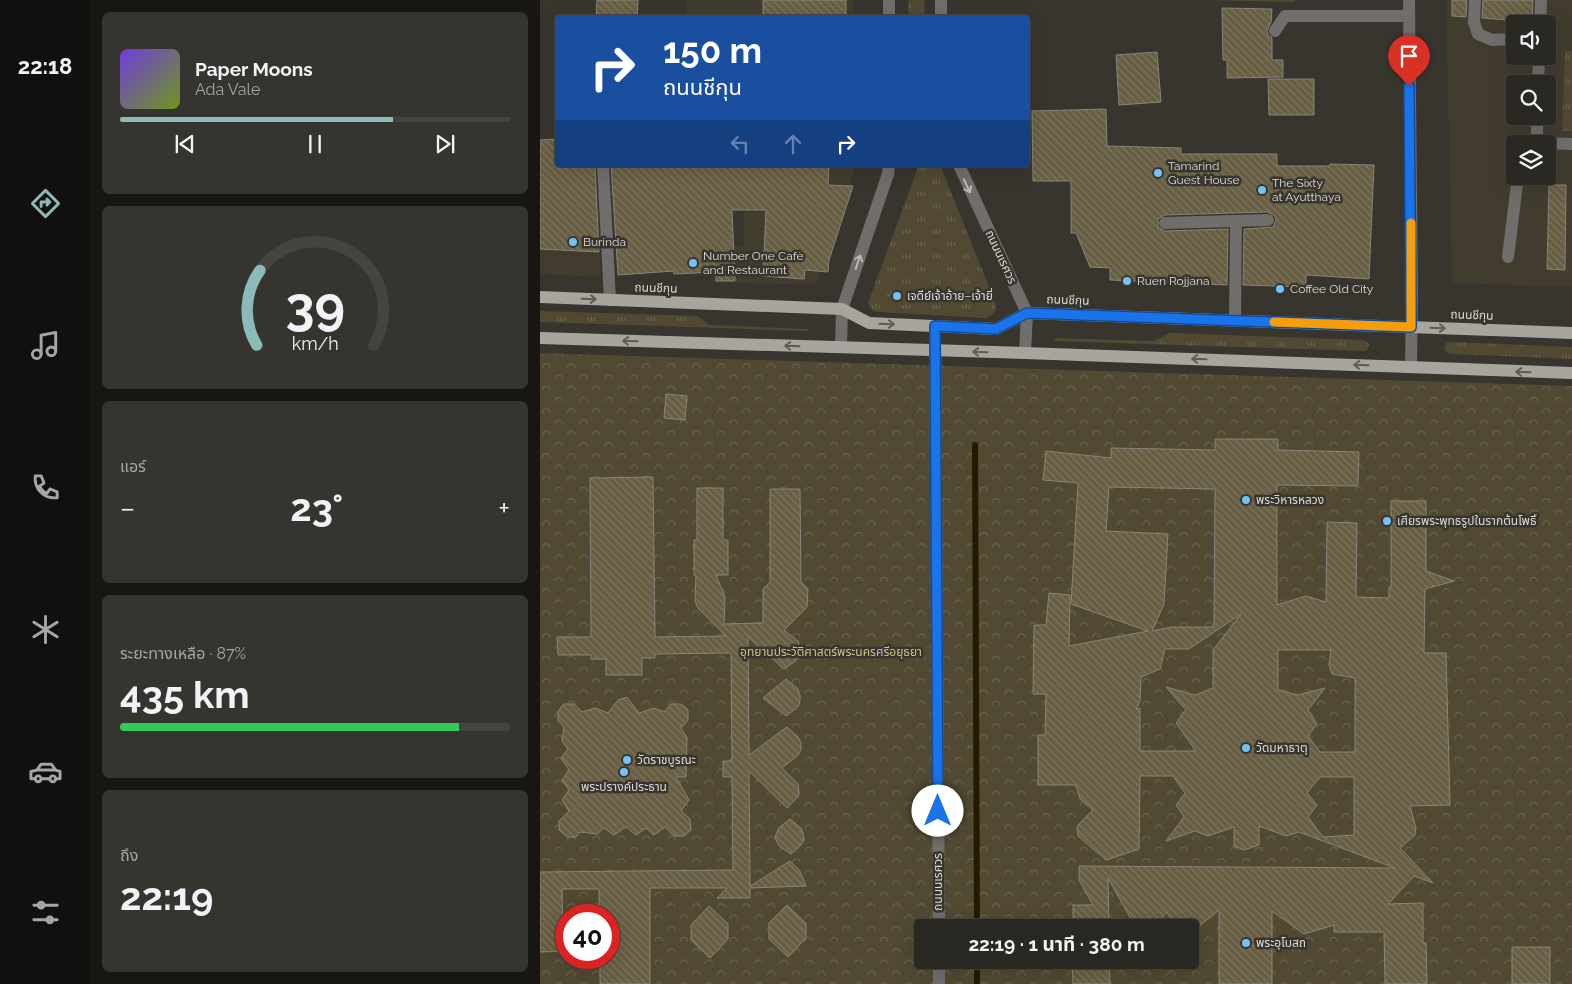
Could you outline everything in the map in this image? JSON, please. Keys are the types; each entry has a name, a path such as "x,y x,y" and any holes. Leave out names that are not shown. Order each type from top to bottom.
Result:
{"main road":[{"name":"ถนนชีกุน","path":"540,297 842,309 869,323 996,329 1027,313 1572,333"},
{"path":"540,338 1572,373"}],"street":[{"path":"889,0 889,15"},
{"path":"941,0 941,15"},
{"path":"1409,0 1411,367"},
{"path":"1475,0 1474,22 1478,34 1492,40 1506,39"},
{"path":"1540,0 1540,15"},
{"path":"1275,30 1285,16 1408,16"},
{"path":"1556,144 1572,144"},
{"path":"603,167 610,300"},
{"path":"841,347 842,309 889,167"},
{"name":"ถนนนเรศวร","path":"960,167 1027,313 1025,353"},
{"path":"1508,257 1517,185"},
{"path":"1165,223 1268,220"},
{"path":"1235,320 1236,222"},
{"name":"ถนนนเรศวร","path":"935,326 939,919"},
{"path":"939,969 939,984"}],"shaded area":[{"path":"687,0 853,0 853,15 687,15"},
{"path":"1446,0 1572,0 1572,287 1452,283"},
{"path":"744,167 854,167 816,285 711,282 712,247 744,246"},
{"path":"540,205 599,207 600,277 540,274"}],"green space":[{"path":"908,0 924,0 925,15 909,15"},
{"path":"1202,0 1295,0 1295,2"},
{"path":"1565,51 1572,51 1572,131 1562,131"},
{"path":"918,167 941,167 995,302 996,310 986,318 877,312 872,310 868,303"},
{"path":"540,311 697,316 709,325 808,329 809,331 540,322"},
{"path":"1170,333 1364,340 1369,344 1367,350 1363,351 1055,341 1054,338 1154,341"},
{"path":"1446,343 1572,347 1572,359 1450,354 1444,350"},
{"name":"อุทยานประวัติศาสตร์พระนครศรีอยุธยา","path":"540,353 1572,386 1572,984 540,984"}],"building":[{"path":"597,0 638,0 637,15 596,15"},
{"path":"763,0 846,0 846,15 763,15"},
{"path":"1452,0 1467,0 1466,17 1452,16"},
{"path":"1483,0 1533,0 1532,15 1506,15 1506,20 1482,18"},
{"path":"1222,8 1272,9 1271,22 1267,31 1268,35 1272,38 1272,60 1283,60 1283,77 1227,78 1227,60 1223,60"},
{"path":"1157,52 1161,102 1119,105 1116,55"},
{"path":"1268,79 1314,79 1314,115 1269,115"},
{"path":"1106,109 1107,146 1181,148 1181,154 1277,154 1277,166 1374,165 1369,279 1306,275 1306,287 1243,285 1244,229 1273,227 1276,220 1275,216 1268,212 1165,215 1158,219 1158,227 1165,231 1228,229 1227,285 1110,280 1110,268 1090,267 1076,233 1071,233 1071,181 1033,181 1032,111"},
{"path":"555,139 555,167 595,167 599,252 540,249 540,140"},
{"path":"611,167 829,167 828,185 853,186 829,260 828,272 805,270 804,279 763,276 766,210 732,210 735,281 716,281 716,272 674,274 673,271 618,275"},
{"path":"1549,185 1566,185 1565,270 1547,269"},
{"path":"666,394 687,396 685,420 664,418"},
{"path":"1215,439 1278,439 1278,450 1359,452 1358,486 1277,485 1277,605 1306,596 1326,602 1327,522 1357,523 1356,597 1389,598 1389,587 1391,587 1391,501 1426,501 1426,571 1454,581 1425,589 1424,653 1446,653 1450,805 1410,806 1416,828 1415,835 1400,848 1433,883 1414,876 1388,904 1423,903 1423,943 1426,943 1427,984 1385,984 1384,932 1334,932 1334,925 1304,934 1272,911 1272,984 1219,984 1219,910 1199,926 1199,919 1171,919 1166,912 1162,919 1131,919 1108,878 1109,919 1073,919 1073,905 1093,905 1079,880 1079,866 1395,868 1299,832 1286,836 1259,826 1259,845 1244,850 1234,846 1234,827 1208,836 1195,831 1166,841 1184,817 1176,805 1185,793 1173,776 1140,776 1139,849 1106,860 1078,836 1077,828 1079,824 1093,810 1080,799 1076,785 1038,785 1038,735 1045,735 1046,694 1033,694 1034,625 1046,625 1049,593 1070,595 1069,646 1148,631 1071,604 1078,483 1043,480 1046,451 1111,458 1111,448 1215,450","holes":["1109,487 1215,489 1214,627 1172,627 1152,631 1164,604 1168,534 1106,531","1241,614 1213,650 1213,688 1195,695 1166,687 1186,710 1176,723 1196,751 1140,751 1140,708 1136,709 1140,701 1141,677 1160,669 1165,649 1189,649","1278,650 1331,650 1329,665 1332,674 1355,678 1355,752 1320,752 1308,736 1317,724 1308,710 1325,688 1298,695 1278,690","1320,777 1354,777 1354,835 1323,837 1308,817 1317,805 1307,793"]},
{"path":"653,477 655,637 726,636 698,608 695,601 694,540 697,540 697,488 723,488 723,540 728,540 728,575 716,575 725,597 724,624 763,623 763,589 770,582 770,489 800,489 801,582 808,589 807,607 784,630 798,641 800,654 797,660 784,669 748,637 749,755 787,727 798,737 801,743 801,750 798,755 782,768 798,784 799,791 798,797 787,808 749,771 750,886 790,861 800,871 806,886 750,888 750,898 717,898 727,888 650,888 650,984 600,984 600,969 620,969 620,904 599,904 599,889 562,889 562,904 555,904 555,951 540,952 540,872 733,870 732,777 723,777 723,761 732,761 731,653 655,654 655,658 642,658 642,675 606,675 606,659 591,659 591,655 558,655 557,637 591,637 590,478"},
{"path":"786,679 798,689 800,701 798,707 786,716 763,698"},
{"path":"627,697 639,713 654,708 664,712 671,704 681,704 688,710 688,720 681,728 687,738 686,777 676,777 689,800 681,811 690,819 691,830 684,836 674,836 665,827 654,835 646,828 636,835 626,827 614,835 604,828 597,834 580,832 576,837 567,837 559,830 559,821 569,811 562,800 569,790 562,780 569,770 561,758 568,749 562,741 564,727 558,721 558,711 564,704 574,704 582,712 595,708 608,713 618,700"},
{"path":"790,819 801,828 804,840 791,854 779,846 775,837 779,828"},
{"path":"787,905 806,923 806,938 788,957 769,939 769,923"},
{"path":"709,906 728,924 728,939 710,958 691,940 691,925"},
{"path":"1512,947 1550,947 1550,984 1512,984"},
{"path":"1072,969 1109,969 1110,984 1073,984"}],"waterway":[{"path":"975,445 977,919"},
{"path":"977,969 977,984"}],"slow traffic":[{"path":"1274,322 1411,327 1411,223"}],"place":[{"name":"Tamarind Guest House","path":"1158,173"},
{"name":"The Sixty at Ayutthaya","path":"1262,190"},
{"name":"Burinda","path":"573,242"},
{"name":"Number One Cafè and Restaurant","path":"693,263"},
{"name":"Ruen Rojjana","path":"1127,281"},
{"name":"Coffee Old City","path":"1280,289"},
{"name":"เจดีย์เจ้าอ้าย–เจ้ายี่","path":"897,296"},
{"name":"พระวิหารหลวง","path":"1246,500"},
{"name":"เศียรพระพุทธรูปในรากต้นโพธิ์","path":"1387,521"},
{"name":"วัดมหาธาตุ","path":"1246,748"},
{"name":"วัดราชบูรณะ","path":"627,760"},
{"name":"พระปรางค์ประธาน","path":"624,772"},
{"name":"พระอุโบสถ","path":"1246,943"}],"route":[{"path":"938,811 935,326 996,329 1027,313 1411,327 1409,86"}]}
